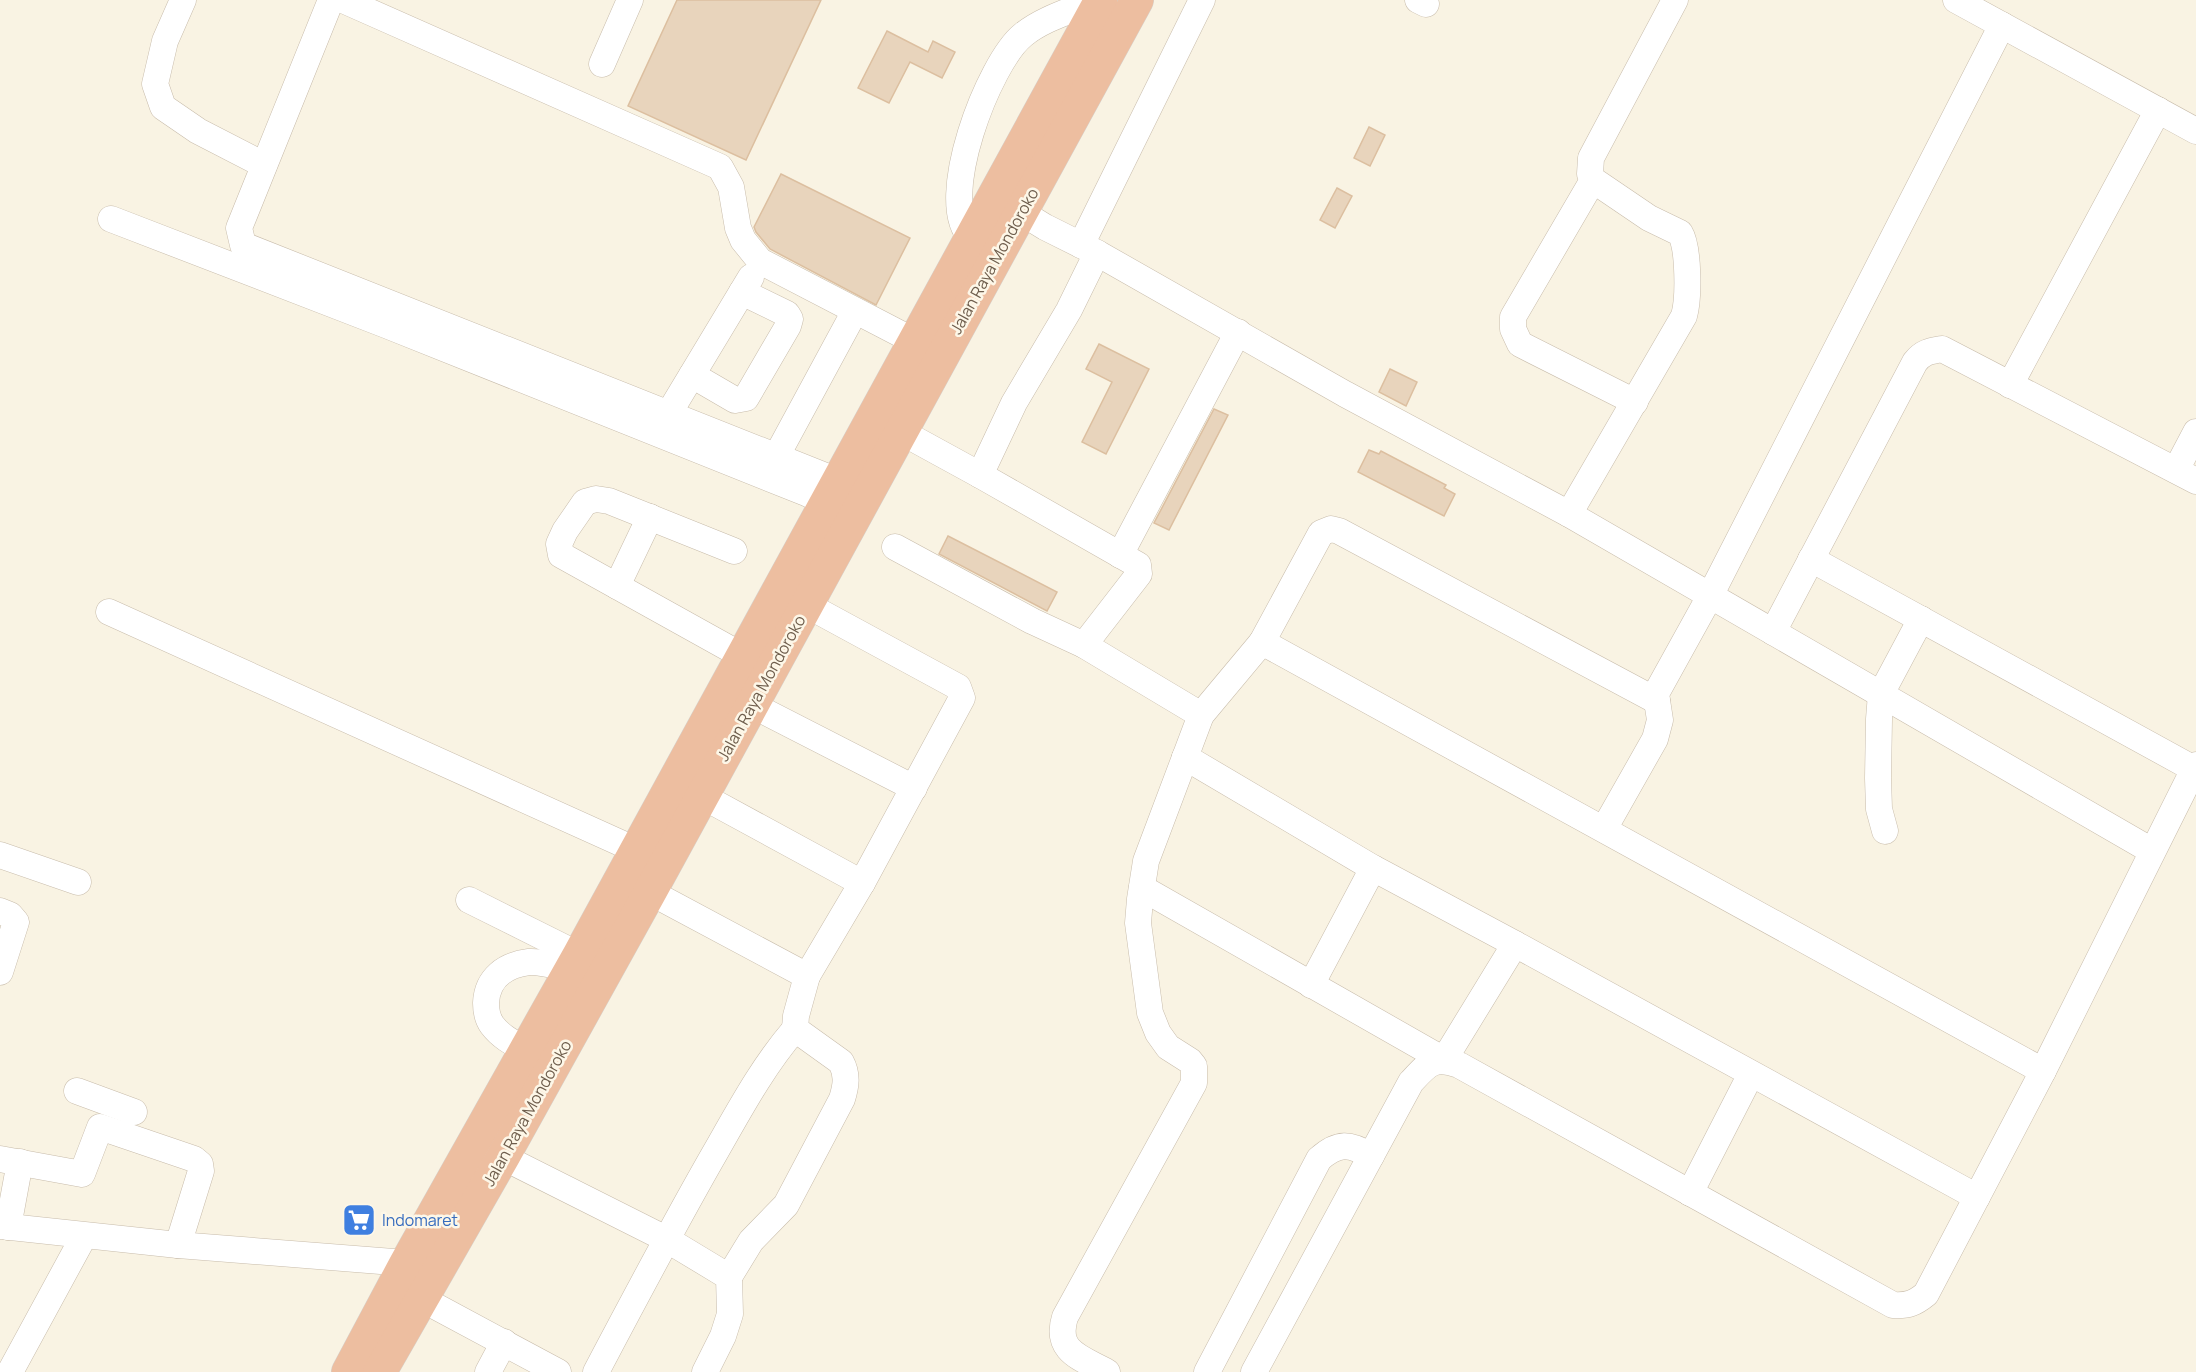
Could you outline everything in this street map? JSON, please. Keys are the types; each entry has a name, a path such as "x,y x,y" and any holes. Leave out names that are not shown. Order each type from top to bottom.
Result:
{"highway":[{"name":"Jalan Raya Mondoroko","path":"381,1372 422,1299 585,964 628,863 832,492 887,424 998,253 1007,204 1105,5"},
{"name":"Jalan Raya Mondoroko","path":"348,1372 406,1263 483,1171 526,1050 585,964 650,891 855,516 914,341 971,237 1007,204"},
{"path":"790,569 812,595"}],"street":[{"path":"183,0 165,41 155,84 163,107 198,131 264,165"},
{"path":"331,0 239,228 243,245 776,457 832,492 855,516"},
{"path":"343,0 720,167 731,188 738,228 743,240 760,261 914,341"},
{"path":"602,64 630,0"},
{"path":"980,475 1014,403 1068,310 1089,249 1202,0"},
{"path":"1569,514 1684,316 1687,305 1685,244 1680,233 1649,218 1593,180 1590,174 1591,158 1675,0"},
{"path":"1956,0 2196,131"},
{"path":"998,253 971,237 962,220 960,177 973,122 1003,57 1023,35 1046,22 1105,5"},
{"path":"1604,829 1656,739 1660,720 1658,690 1710,596 2002,25"},
{"path":"2010,385 2158,110"},
{"path":"1593,180 1513,317 1513,329 1520,344 1635,402"},
{"path":"1007,204 1345,394 1569,514 2152,851"},
{"path":"111,219 832,492"},
{"path":"669,413 760,261"},
{"path":"692,375 735,400 746,398 790,319 787,314 742,292"},
{"path":"776,457 855,311"},
{"path":"1120,555 1238,332"},
{"path":"1773,632 1921,354 1942,349 2186,475 2196,432"},
{"path":"887,424 1138,565 1138,574 1092,651"},
{"path":"734,550 609,501 596,499 585,502 559,544 561,555 770,672"},
{"path":"617,586 650,517"},
{"path":"1107,1372 1069,1350 1063,1339 1062,1327 1065,1317 1194,1083 1195,1072 1190,1061 1168,1047 1158,1033 1150,1013 1138,923 1146,861 1201,716 1262,642 1321,533 1331,529 1349,537 1657,701"},
{"path":"895,547 1092,651 1201,716"},
{"path":"1142,888 1444,1060 1459,1065 1893,1305 1905,1306 1915,1303 1926,1294 2043,1071 2195,767 1811,559"},
{"path":"596,1372 666,1239 750,1092 777,1050 795,1029 796,1016 807,976 862,883 962,698 958,687 812,595"},
{"path":"109,612 628,863 650,891 807,976"},
{"path":"1886,831 1879,809 1881,694 1921,619"},
{"path":"1262,642 2043,1071"},
{"path":"752,705 914,788"},
{"path":"1185,757 1373,868 1977,1197"},
{"path":"702,796 862,883"},
{"path":"0,855 78,882"},
{"path":"1311,985 1373,868"},
{"path":"469,900 585,964"},
{"path":"0,911 10,915 16,922 0,972"},
{"path":"1254,1372 1411,1083 1427,1065 1444,1060 1515,944"},
{"path":"526,1050 506,1039 492,1025 486,1012 486,991 494,978 508,967 531,962 585,964"},
{"path":"705,1372 723,1336 730,1314 729,1277 751,1241 786,1205 842,1099 846,1083 841,1062 795,1029"},
{"path":"1690,1193 1751,1074"},
{"path":"77,1091 200,1164 201,1171 178,1245"},
{"path":"117,1115 98,1128 82,1174 10,1161 4,1226 178,1245 406,1263"},
{"path":"1207,1372 1319,1159 1327,1153 1355,1146 1371,1156"},
{"path":"483,1171 666,1239 729,1277"},
{"path":"10,1372 84,1236"},
{"path":"422,1299 558,1372"},
{"path":"488,1372 504,1342"}],"building":[{"path":"677,0 821,0 746,160 628,106"},
{"path":"887,31 928,52 933,41 955,52 942,78 910,62 889,103 858,88"},
{"path":"1369,127 1385,135 1370,166 1354,158"},
{"path":"781,174 910,238 876,305 770,249 756,232 754,227"},
{"path":"1337,188 1352,196 1335,228 1320,220"},
{"path":"1099,344 1149,369 1106,454 1082,442 1112,382 1086,369"},
{"path":"1390,369 1417,382 1406,406 1379,392"},
{"path":"1214,409 1228,415 1169,530 1154,523"},
{"path":"1369,450 1379,454 1381,451 1446,485 1444,488 1455,494 1444,516 1358,472"},
{"path":"948,536 1057,592 1047,611 939,554"}],"place":[{"name":"Indomaret","path":"359,1220"}]}
